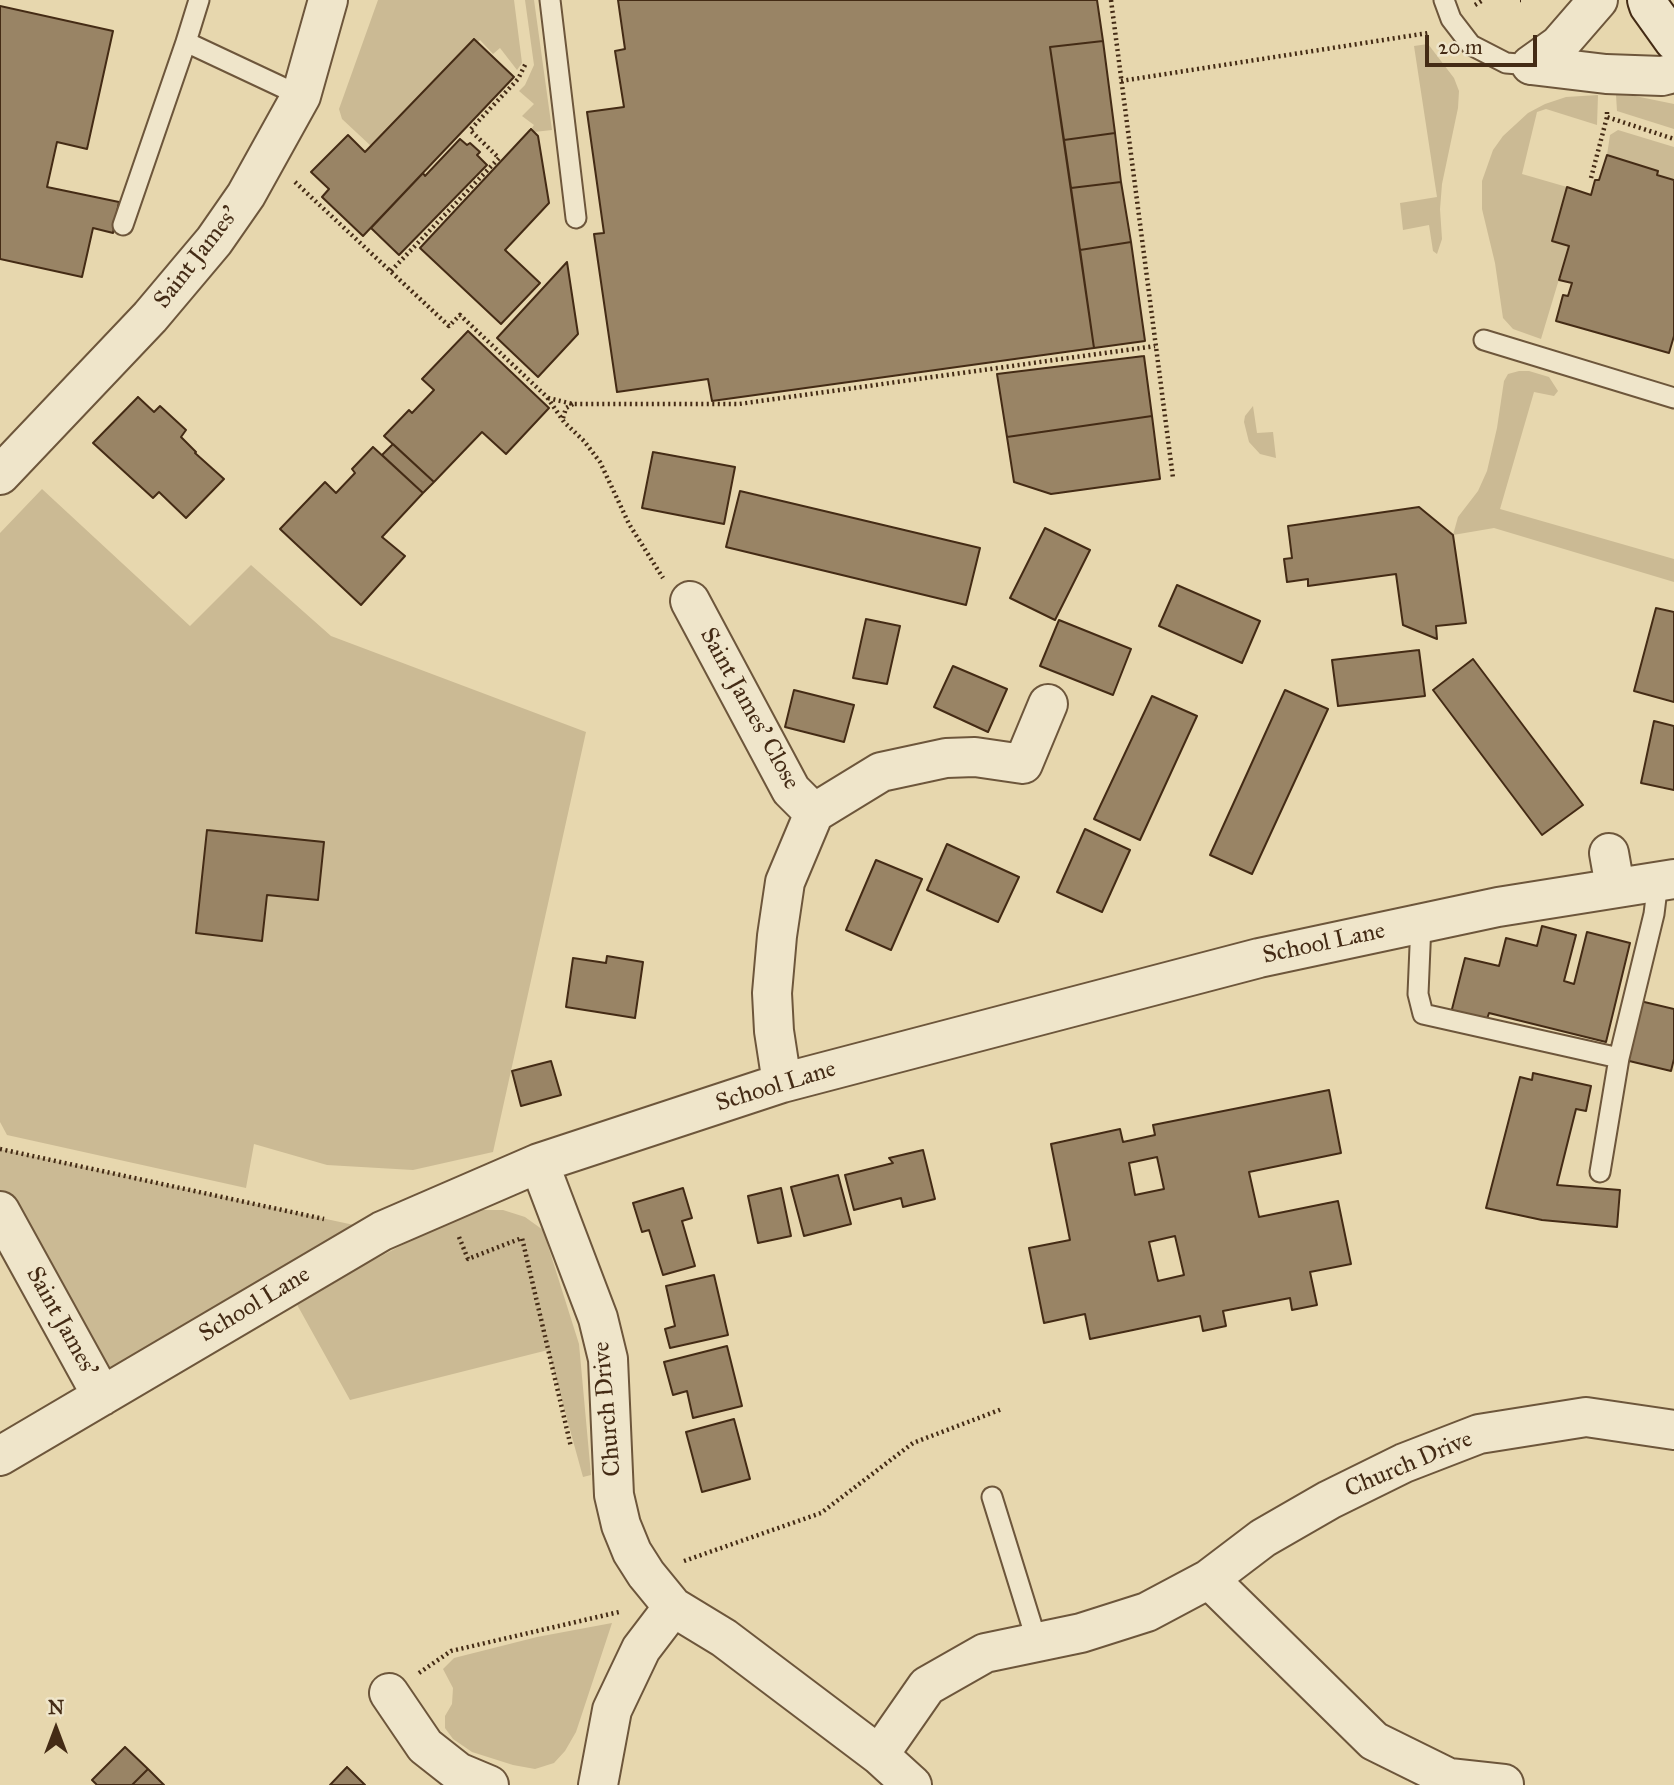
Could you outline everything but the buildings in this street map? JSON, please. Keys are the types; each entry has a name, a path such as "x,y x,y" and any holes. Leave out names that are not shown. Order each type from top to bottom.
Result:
{"street":[{"name":"Saint James'","path":"0,475 150,317 214,242 246,195 301,96 328,0"},
{"path":"1531,65 1559,45 1598,0"},
{"path":"1647,0 1674,41"},
{"path":"1531,65 1606,74 1674,74"},
{"name":"Saint James' Close","path":"690,601 791,790 814,813"},
{"name":"Saint James' Close","path":"782,1083 774,1031 772,993 777,936 785,882 814,813 881,772 946,758 975,757 1023,764 1048,704"},
{"name":"School Lane","path":"0,1456 382,1231 539,1163 782,1083 1259,958 1421,923 1612,870 1666,880"},
{"name":"Church Drive","path":"539,1163 598,1318 608,1359 614,1495 624,1534 632,1552 660,1592 879,1755 912,1785"},
{"name":"Saint James'","path":"0,1211 102,1396"},
{"name":"Church Drive","path":"879,1755 927,1686 985,1653 1081,1633 1147,1612 1209,1579 1263,1538 1329,1500 1404,1463 1479,1434 1586,1417 1674,1430"},
{"path":"1209,1579 1374,1741 1449,1782 1504,1784"},
{"path":"598,1785 612,1710 641,1649 660,1592"},
{"path":"389,1693 425,1746 458,1772 489,1785"}],"lane":[{"path":"123,225 199,0"},
{"path":"550,0 576,218"},
{"path":"1444,0 1451,19 1471,45 1506,63 1531,65"},
{"path":"186,42 301,96"},
{"path":"1484,340 1674,398"},
{"path":"1600,1172 1619,1058 1654,914 1666,880"},
{"path":"1421,923 1418,994 1423,1014 1619,1058"},
{"path":"992,1497 1037,1642"}],"path":[{"path":"1111,0 1173,478"},
{"path":"1121,80 1424,35 1483,0"},
{"path":"391,271 499,158 470,130 518,79 527,64 525,51"},
{"path":"1591,178 1607,117"},
{"path":"269,151 293,165 287,175 303,187 449,326 460,315 547,397 564,422 584,441 600,462 629,524 658,574 690,601"},
{"path":"547,397 573,404 740,404 1155,346"},
{"path":"564,422 562,415 566,408 573,404"},
{"path":"0,1149 382,1231"},
{"path":"468,1259 522,1238 573,1455"},
{"path":"389,1693 451,1651 612,1615 821,1513 914,1443 1002,1409"}],"shaded area":[{"path":"378,0 514,0 522,63 517,70 500,48 493,54 480,40 478,42 474,39 371,146 342,119 339,109"},
{"path":"525,0 534,0 552,130 534,132 531,129 534,125 522,116 534,104 519,91 525,85 534,65"},
{"path":"1428,44 1454,78 1459,91 1442,184 1442,239 1437,254 1433,251 1429,225 1403,230 1400,203 1437,197 1414,46"},
{"path":"1598,95 1597,125 1546,109 1537,112 1522,174 1567,187 1552,241 1569,246 1541,339 1513,329 1503,318 1495,263 1482,209 1482,181 1493,150 1503,136 1528,113 1566,97"},
{"path":"1616,95 1674,104 1674,129 1617,111"},
{"path":"1618,130 1674,147 1674,180 1657,175 1658,171 1607,155 1610,135"},
{"path":"1519,371 1549,377 1558,391 1554,396 1534,392 1500,509 1674,559 1674,582 1494,528 1453,535 1458,517 1478,491 1487,471 1504,381 1508,374"},
{"path":"1253,406 1257,433 1273,432 1276,458 1260,454 1249,442 1244,422"},
{"path":"42,489 190,626 251,565 331,636 586,732 493,1152 413,1170 327,1165 254,1144 246,1188 7,1135 0,1122 0,533"},
{"path":"0,1149 382,1231 102,1396 0,1211"},
{"path":"479,1210 503,1210 525,1217 543,1230 579,1344 591,1475 583,1477 548,1350 350,1400 295,1301 454,1218"},
{"path":"612,1623 576,1732 554,1763 535,1769 472,1752 453,1739 445,1728 445,1716 452,1704 453,1688 443,1669 454,1658 537,1637"}]}
